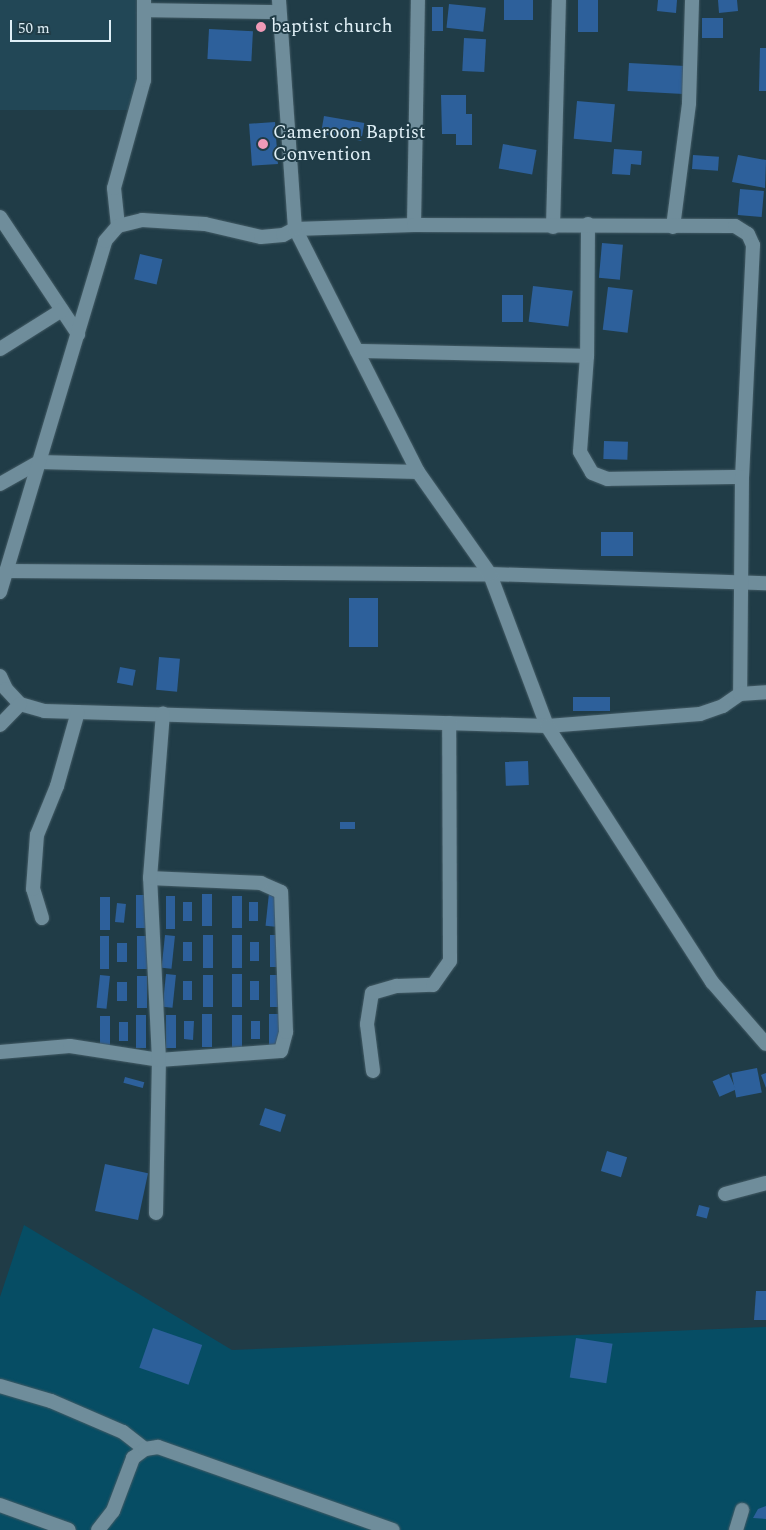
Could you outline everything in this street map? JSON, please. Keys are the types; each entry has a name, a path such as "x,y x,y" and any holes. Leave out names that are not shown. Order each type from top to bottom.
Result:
{"street":[{"path":"414,225 418,0"},
{"path":"553,226 559,0"},
{"path":"673,227 689,103 692,0"},
{"path":"118,226 114,188 144,80 144,5 279,6 295,229 418,472 490,574 547,726 712,982 766,1044"},
{"path":"0,217 78,334"},
{"path":"0,592 105,242 118,226 142,220 205,224 261,237 283,235 295,229 414,225 553,226 588,224 673,227 734,226 748,234 753,245 742,477 740,694"},
{"path":"588,224 587,356 580,452 592,473 608,479 742,477"},
{"path":"0,349 62,310"},
{"path":"357,351 587,356"},
{"path":"0,484 39,462 418,472"},
{"path":"6,571 490,574 766,583"},
{"path":"0,676 6,689 20,704 44,711 547,726 700,714 723,706 740,694 766,692"},
{"path":"0,725 20,704"},
{"path":"42,918 33,889 36,834 57,786 78,712"},
{"path":"156,1213 159,1060 150,878 163,714"},
{"path":"373,1071 367,1024 372,993 397,986 433,985 450,961 449,723"},
{"path":"0,1052 70,1046 159,1060 281,1051 286,1032 281,892 261,883 150,878"},
{"path":"725,1194 766,1183"},
{"path":"0,1386 51,1401 123,1432 144,1449"},
{"path":"101,1529 113,1511 133,1458 144,1449 158,1447 392,1530"},
{"path":"0,1505 68,1530"},
{"path":"736,1530 742,1510"}],"shaded area":[{"path":"0,0 137,0 137,110 0,110"},
{"path":"24,1225 232,1350 766,1327 766,1530 0,1530 0,1297"}],"building":[{"path":"504,0 533,0 533,20 504,20"},
{"path":"578,0 598,0 598,32 578,32"},
{"path":"658,0 677,0 676,13 657,11"},
{"path":"718,0 737,0 738,11 719,13"},
{"path":"449,4 486,8 483,32 446,28"},
{"path":"432,7 443,7 443,31 432,31"},
{"path":"702,18 723,18 723,38 702,38"},
{"path":"209,29 253,31 251,61 207,59"},
{"path":"464,38 486,39 484,72 462,71"},
{"path":"760,48 766,48 766,91 759,91"},
{"path":"629,63 685,66 683,94 628,91"},
{"path":"441,95 466,95 466,114 472,114 472,145 456,145 456,134 442,134"},
{"path":"577,101 615,104 612,142 574,139"},
{"path":"324,116 364,123 361,141 321,134"},
{"name":"Cameroon Baptist Convention","path":"275,122 278,164 252,166 249,124"},
{"path":"503,144 536,150 532,175 499,169"},
{"path":"614,149 642,151 641,165 631,164 630,175 612,174"},
{"path":"693,155 719,157 718,171 692,169"},
{"path":"738,155 766,160 765,188 732,182"},
{"path":"740,189 764,191 762,217 738,215"},
{"path":"602,243 623,245 620,280 599,278"},
{"path":"140,254 162,259 157,285 134,279"},
{"path":"533,286 573,291 568,327 529,322"},
{"path":"608,287 633,290 628,333 603,330"},
{"path":"502,295 523,295 523,322 502,322"},
{"path":"604,441 628,442 627,460 603,459"},
{"path":"601,532 633,532 633,556 601,556"},
{"path":"349,598 378,598 378,647 349,647"},
{"path":"159,657 180,659 177,692 156,690"},
{"path":"120,667 136,670 133,686 117,683"},
{"path":"573,697 610,697 610,711 573,711"},
{"path":"528,761 529,785 506,786 505,762"},
{"path":"340,822 355,822 355,829 340,829"},
{"path":"269,893 279,894 275,927 266,926"},
{"path":"202,894 212,894 212,926 202,926"},
{"path":"136,895 146,895 146,928 136,928"},
{"path":"166,896 175,896 175,929 166,929"},
{"path":"232,896 242,896 242,928 232,928"},
{"path":"100,897 110,897 110,930 100,930"},
{"path":"183,902 192,902 192,921 183,921"},
{"path":"249,902 258,902 258,921 249,921"},
{"path":"117,903 126,904 124,923 115,922"},
{"path":"165,935 175,936 171,969 162,968"},
{"path":"203,935 213,935 213,968 203,968"},
{"path":"232,935 242,935 242,968 232,968"},
{"path":"270,935 279,935 279,967 270,967"},
{"path":"100,936 109,936 109,969 100,969"},
{"path":"137,936 147,936 147,969 137,969"},
{"path":"183,942 192,942 192,961 183,961"},
{"path":"250,942 259,942 259,961 250,961"},
{"path":"117,943 127,943 127,962 117,962"},
{"path":"166,974 176,975 172,1008 163,1007"},
{"path":"232,974 242,974 242,1007 232,1007"},
{"path":"100,975 110,976 106,1009 97,1008"},
{"path":"203,975 213,975 213,1007 203,1007"},
{"path":"270,975 280,975 280,1007 270,1007"},
{"path":"137,976 147,976 147,1008 137,1008"},
{"path":"183,981 192,981 192,1000 183,1000"},
{"path":"250,981 259,981 259,1000 250,1000"},
{"path":"117,982 127,982 127,1001 117,1001"},
{"path":"202,1014 212,1014 212,1047 202,1047"},
{"path":"269,1014 279,1014 279,1047 269,1047"},
{"path":"136,1015 146,1015 146,1048 136,1048"},
{"path":"166,1015 176,1015 176,1048 166,1048"},
{"path":"232,1015 242,1015 242,1047 232,1047"},
{"path":"100,1016 110,1016 110,1049 100,1049"},
{"path":"184,1021 194,1021 193,1040 184,1039"},
{"path":"251,1021 260,1021 260,1039 251,1039"},
{"path":"119,1022 128,1022 128,1041 119,1041"},
{"path":"757,1068 762,1093 736,1098 731,1073"},
{"path":"766,1073 766,1088 761,1075"},
{"path":"729,1074 736,1090 719,1097 713,1081"},
{"path":"125,1077 144,1082 143,1088 123,1083"},
{"path":"265,1108 286,1115 280,1132 259,1125"},
{"path":"607,1151 627,1157 621,1177 601,1171"},
{"path":"105,1164 148,1173 138,1220 95,1211"},
{"path":"699,1205 710,1208 707,1218 696,1216"},
{"path":"756,1291 766,1291 766,1320 754,1320"},
{"path":"153,1328 202,1345 188,1385 139,1368"},
{"path":"576,1338 613,1344 606,1383 570,1378"},
{"path":"766,1506 766,1519 753,1518 758,1509"}],"place":[{"name":"baptist church","path":"261,27"},
{"name":"Cameroon Baptist Convention","path":"263,144"}]}
